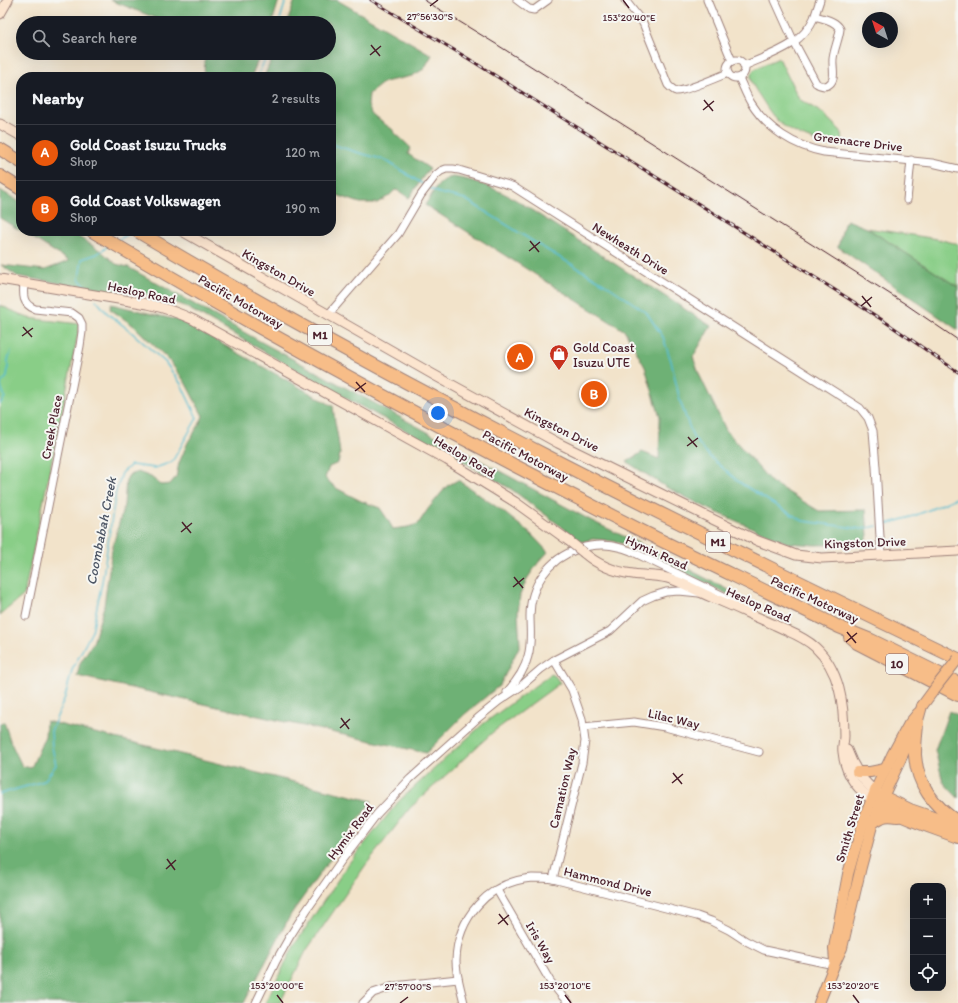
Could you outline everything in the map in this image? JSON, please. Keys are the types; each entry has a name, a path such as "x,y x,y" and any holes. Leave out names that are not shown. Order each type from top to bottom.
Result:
{"highway":[{"path":"0,149 16,159"},
{"path":"0,176 16,186"},
{"name":"Pacific Motorway","path":"100,236 274,337 521,469 641,531 958,683"},
{"name":"Pacific Motorway","path":"146,236 418,389 531,449 958,659"},
{"name":"10","path":"839,627 857,643 958,696"},
{"path":"920,714 915,755 921,780 934,803 947,815 958,822"},
{"path":"877,798 891,811 958,837"},
{"path":"877,798 958,827"},
{"path":"873,822 886,815 907,818"}],"main road":[{"name":"Smith Street","path":"834,964 834,948 848,874 858,838 920,714 938,683 958,659"},
{"name":"Smith Street","path":"819,1003 834,964 842,948 885,769 908,724 920,714"},
{"path":"857,772 870,772 885,769"}],"street":[{"path":"0,14 8,0"},
{"path":"517,0 529,9 534,10 548,0"},
{"path":"625,0 643,23 668,85 672,89 676,91 687,90 728,73"},
{"path":"707,0 732,61"},
{"path":"775,0 794,42 816,83 825,86 832,83 834,79 833,60 840,29 834,22 815,16"},
{"path":"779,8 781,0"},
{"path":"744,66 789,46 799,38 815,16 820,0"},
{"path":"732,61 728,65 727,70 729,75 734,78 739,78 743,74 744,66"},
{"path":"732,61 740,62 744,66"},
{"name":"Greenacre Drive","path":"739,78 748,98 760,115 777,132 798,144 824,152 911,160 958,169"},
{"path":"0,124 16,133"},
{"path":"907,200 911,160"},
{"name":"Newheath Drive","path":"328,315 398,234 421,195 436,175 441,171 446,169 459,170 512,186 860,408 868,418 873,431 881,555"},
{"name":"Kingston Drive","path":"191,236 446,382 558,443 697,512 758,540 796,555 822,558 958,551"},
{"name":"Heslop Road","path":"0,279 160,307 187,316 474,476 515,502 599,564 633,574 667,578 686,585 807,640 826,659 833,670 840,689 844,736 843,750 849,772 856,785 864,794 877,798"},
{"name":"Creek Place","path":"24,283 24,299 26,304 30,307 34,309 72,313 79,318 82,324 80,346 26,616"},
{"name":"Hymix Road","path":"499,701 516,682 528,657 531,641 531,609 537,585 556,560 578,549 601,544 620,547 646,558 746,607 757,617"},
{"name":"Hymix Road","path":"256,1003 290,936 341,861 377,814 410,779 499,701 520,687 554,660 610,631 642,601 666,592 679,591 703,594"},
{"name":"Carnation Way","path":"553,879 582,763 585,741 582,720 572,690 554,660"},
{"name":"Lilac Way","path":"583,727 634,722 665,727 759,752"},
{"name":"Heslop Road","path":"844,736 849,756 857,772 877,798"},
{"name":"Hammond Drive","path":"464,1003 458,980 456,962 457,947 462,929 468,917 476,907 497,890 516,881 531,878 553,879 697,916 729,930 764,950 834,964"},
{"name":"Iris Way","path":"497,890 550,981 569,1003"},
{"path":"363,1003 373,993 394,986 458,980"}],"green space":[{"path":"110,0 279,0 274,16 150,16"},
{"path":"295,0 337,0 432,55 424,69 412,76 384,82 369,94 368,106 373,115 392,129 411,148 408,154 430,169 427,171 409,198 395,190 389,196 377,203 360,203 336,195 336,72 266,72 271,60 336,60 336,16 289,16"},
{"path":"779,58 799,99 822,113 841,131 842,144 823,143 800,135 783,126 771,113 754,87 751,81 751,75 757,68"},
{"path":"205,60 258,60 253,72 204,72"},
{"path":"453,177 469,180 486,186 516,200 711,326 693,357 699,374 726,430 771,482 819,511 866,510 868,535 865,544 815,545 787,543 709,509 666,487 627,462 642,452 659,459 660,417 645,367 625,331 425,205 433,192 443,181"},
{"path":"0,190 16,200 16,228 0,218"},
{"path":"847,220 867,228 958,287 958,330 838,247 844,224"},
{"path":"867,228 937,239 958,244 958,287"},
{"path":"30,236 77,236 101,251 116,264 128,267 265,344 592,521 642,545 732,592 731,596 631,546 612,541 593,539 582,542 511,489 459,459 351,401 184,306 144,294 87,288 17,276 1,265 45,270 69,261"},
{"path":"111,304 181,321 333,406 340,454 338,463 329,467 325,478 336,488 361,501 380,508 393,529 418,524 447,486 458,480 501,510 532,535 548,552 527,579 520,595 518,613 520,645 500,685 465,714 426,753 77,676 80,663 93,643 104,606 112,549 124,505 126,480 129,475 138,472 151,477 161,485 170,484 176,477 179,463 188,442 203,416 185,382 168,359 134,326 110,309"},
{"path":"0,305 28,318 80,324 24,595 0,615"},
{"path":"551,674 555,676 560,683 493,732 410,808 365,866 306,951 280,1003 265,1003 295,944 349,863 399,801 483,724"},
{"path":"949,711 958,715 958,798 943,782 935,750"},
{"path":"46,721 372,801 291,914 244,1003 0,1003 0,724 4,722 11,743 22,766 31,768 45,736"}],"waterway":[{"name":"Coombabah Creek","path":"281,16 286,0"},
{"name":"Coombabah Creek","path":"259,72 265,60"},
{"path":"336,146 385,160 424,185"},
{"path":"429,188 439,193 465,199 605,284 646,312 663,337 671,361 680,401 693,437 710,457 739,482 803,521 862,529 877,526"},
{"name":"Coombabah Creek","path":"118,240 125,236"},
{"name":"Coombabah Creek","path":"89,290 79,279 82,259 97,254 108,246"},
{"name":"Coombabah Creek","path":"0,794 44,781 56,765 52,747 51,731 65,697 72,670 92,631 102,582 116,491 122,473 131,465 155,468 172,462 197,418 181,384 165,362 129,330 107,313 96,300"},
{"path":"0,404 5,397 1,383 7,377 8,360 11,351"},
{"path":"881,525 920,514 958,497"}],"tram line":[{"path":"424,0 496,44 904,303 958,340"}],"railway":[{"path":"371,0 469,59 884,321 958,372"}],"place":[{"name":"Gold Coast Isuzu Trucks","path":"520,357"},
{"name":"Gold Coast Isuzu UTE","path":"559,371"},
{"name":"Gold Coast Volkswagen","path":"594,394"}]}
